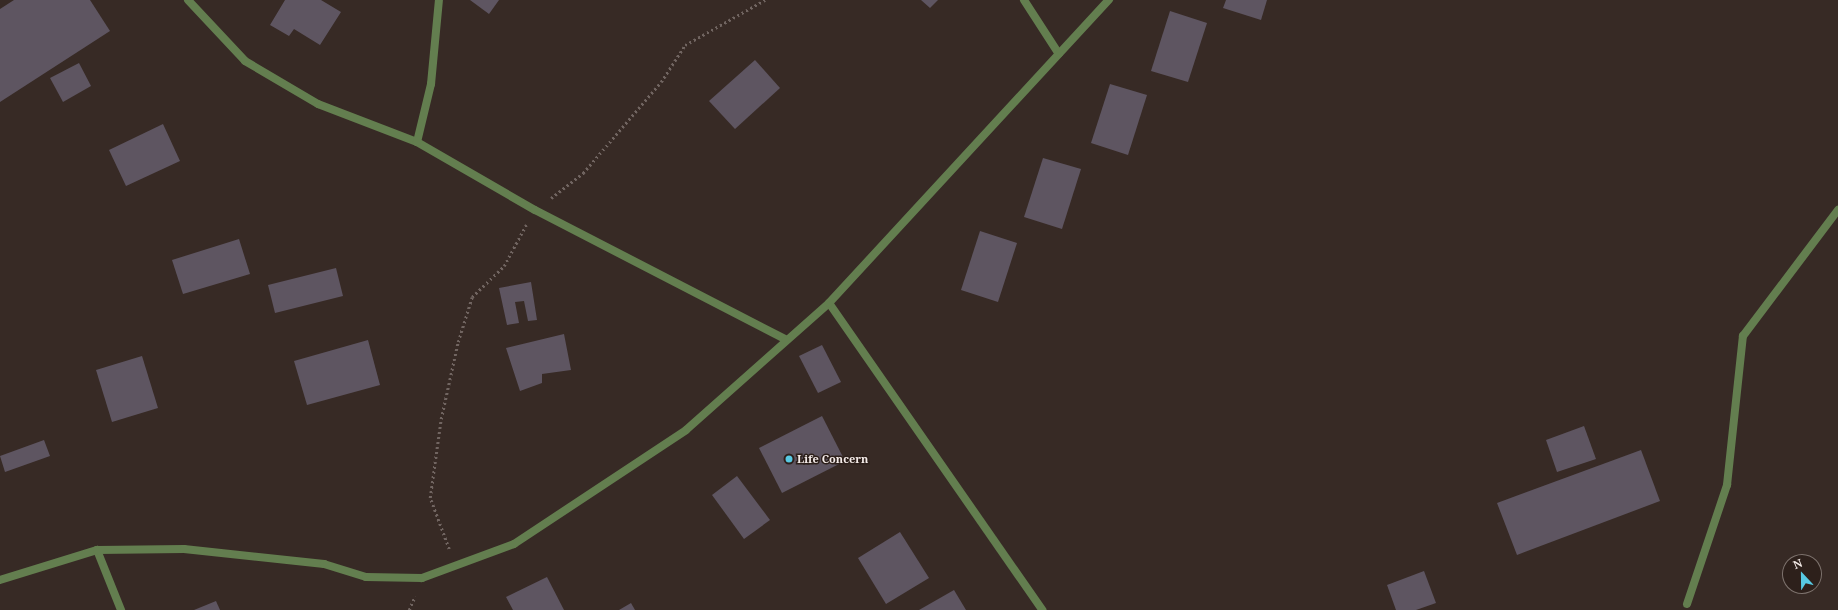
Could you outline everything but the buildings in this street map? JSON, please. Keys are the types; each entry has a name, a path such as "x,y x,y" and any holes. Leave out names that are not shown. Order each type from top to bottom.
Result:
{"street":[{"path":"188,0 245,61 318,104 417,142 535,210 785,339"},
{"path":"417,142 431,84 439,0"},
{"path":"1024,0 1059,54"},
{"path":"0,580 98,550 184,549 324,564 366,577 422,578 455,564 514,544 686,430 785,339 829,303 1109,0"},
{"path":"1687,604 1727,485 1743,336 1838,210"},
{"path":"829,303 1042,610"},
{"path":"98,550 122,610"}],"path":[{"path":"455,564 430,498 441,420 472,297 504,266 535,210 583,173 661,82 685,45 765,0"}],"place":[{"name":"Life Concern","path":"789,459"}]}
